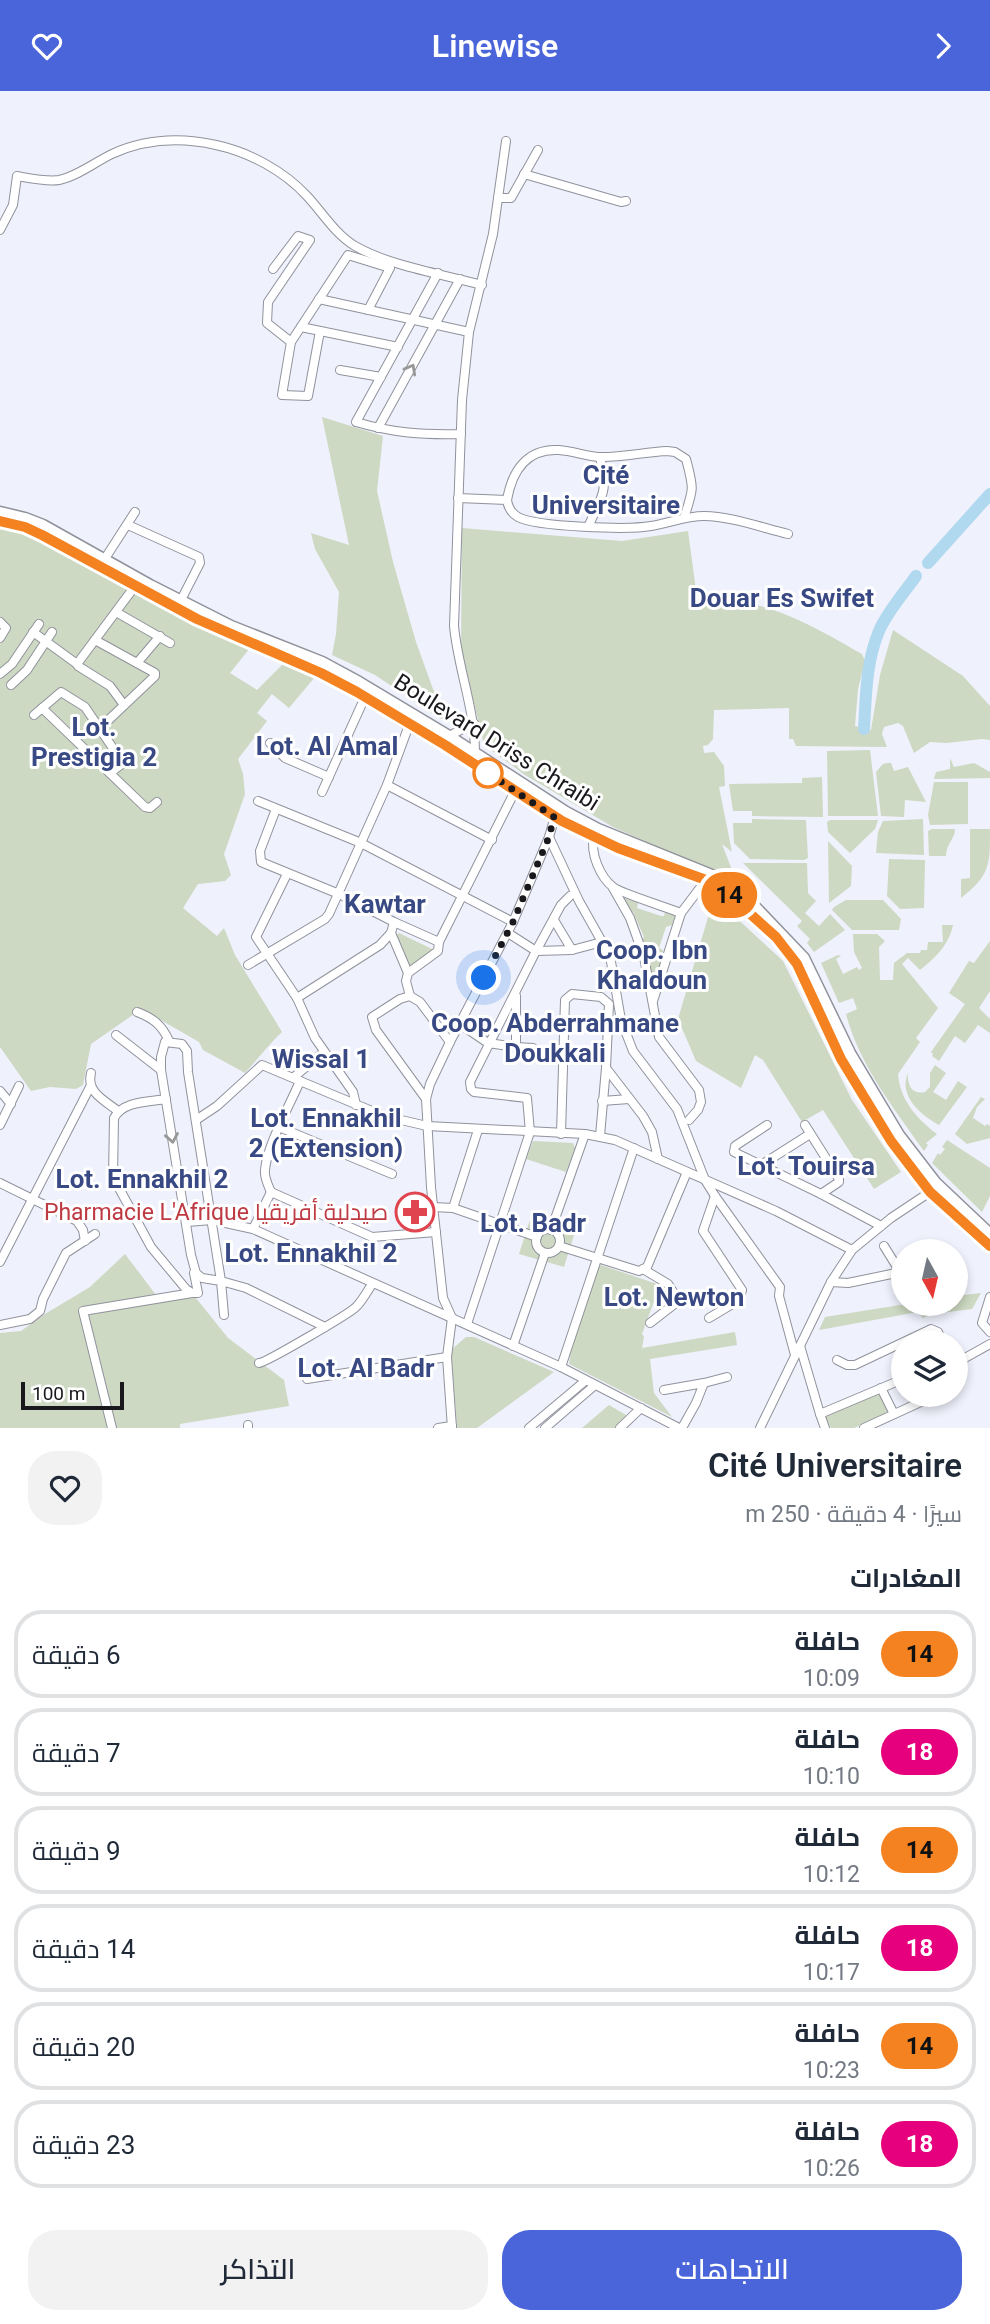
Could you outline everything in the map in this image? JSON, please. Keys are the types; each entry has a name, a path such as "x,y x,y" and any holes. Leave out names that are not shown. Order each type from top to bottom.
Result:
{"main road":[{"name":"Boulevard Driss Chraibi","path":"0,512 43,525 181,600 229,630"},
{"name":"Boulevard Driss Chraibi","path":"0,521 25,527 42,535 135,586 229,630 322,662 384,696 475,753 559,817 598,829 712,875 734,881 804,958 850,1053 899,1135 936,1183 990,1234"},
{"name":"Boulevard Driss Chraibi","path":"248,637 365,697 594,837 706,880 738,902 776,937 797,964 836,1048 891,1141 930,1192 990,1245"}],"street":[{"path":"0,230 10,214 17,176 61,179 111,154 146,142 168,139 190,141 215,144 259,160 280,173 306,195 352,244 391,260 482,285"},
{"path":"475,753 474,723 456,650 454,626 462,400 469,333 494,234 506,141"},
{"path":"498,198 511,198 538,150"},
{"path":"524,174 621,202 626,201"},
{"path":"273,269 298,236 310,240 268,302 267,323 291,342"},
{"path":"320,331 308,396 282,395 291,342 348,255 390,268 368,310"},
{"path":"438,273 356,422 419,435 461,434"},
{"path":"378,428 460,279"},
{"path":"319,299 469,333"},
{"path":"301,327 398,347"},
{"path":"340,370 382,377"},
{"path":"684,518 694,489 686,459 680,454 667,451 600,457 557,450 529,457 514,473 507,500 516,516 533,523 633,528 684,518 717,517 788,534"},
{"path":"589,525 606,485 600,457"},
{"path":"458,498 507,500"},
{"path":"104,560 135,512"},
{"path":"128,525 199,557 200,563 181,600"},
{"path":"77,664 135,586"},
{"path":"116,612 170,643"},
{"path":"0,622 6,628 0,638"},
{"path":"0,674 12,664 39,624"},
{"path":"33,632 110,686 124,705"},
{"path":"11,685 27,670 52,632"},
{"path":"137,663 160,636"},
{"path":"95,640 155,673 155,676 99,729"},
{"path":"34,715 61,692 85,707 123,763 110,773"},
{"path":"321,792 365,697"},
{"path":"42,708 145,807 150,808 157,802"},
{"path":"449,736 474,723"},
{"path":"248,965 325,919 339,894 387,785 409,725"},
{"path":"270,743 285,758 329,777"},
{"path":"387,785 492,840"},
{"path":"408,973 438,951 439,942 515,791"},
{"path":"258,801 361,843 513,922"},
{"path":"276,809 259,859 439,942"},
{"path":"438,1428 452,1427 447,1357 452,1318 443,1298 433,1207 426,1099 430,1084 450,1042 508,933 559,817"},
{"path":"549,837 579,901 610,956 621,1020 633,1051 677,1109 686,1126 705,1180 780,1287 779,1296 795,1355"},
{"path":"594,837 592,846 598,867 613,888 635,930 648,975 659,1037 699,1090 701,1102 688,1120"},
{"path":"287,874 256,937 297,998 315,1038 353,1092 356,1105"},
{"path":"652,1006 681,913 706,880"},
{"path":"613,888 681,913"},
{"path":"467,1324 530,1132 527,1098 482,1093 471,1089 470,1082 536,951 561,905 570,896"},
{"path":"554,920 572,950"},
{"path":"297,998 365,955 391,933 394,922"},
{"path":"391,933 408,973 406,981 410,996 420,1002 450,1042"},
{"path":"508,933 536,951 572,950 602,942"},
{"path":"648,975 660,977"},
{"path":"561,1134 565,1000 572,994 601,997 608,1004 600,1136"},
{"path":"516,995 516,1047"},
{"path":"410,996 382,1009 374,1014 372,1019 376,1030 426,1099"},
{"path":"137,1012 151,1017 163,1028 169,1041"},
{"path":"460,1024 488,1043 533,1048"},
{"path":"116,1035 162,1070"},
{"path":"169,1041 163,1046 162,1070 187,1222 195,1293"},
{"path":"169,1041 182,1044 187,1051 225,1315"},
{"path":"253,1229 271,1192 265,1172 297,1079 324,1052"},
{"path":"196,1120 217,1106 262,1065 384,1116 427,1126 600,1136 635,1148 776,1211 852,1250"},
{"path":"606,1068 643,1116 652,1132 658,1159"},
{"path":"0,1262 90,1087 91,1073"},
{"path":"0,1125 19,1086"},
{"path":"90,1087 118,1111"},
{"path":"0,1091 11,1104"},
{"path":"166,1099 125,1106 118,1111 114,1118 113,1177 151,1247 186,1289 195,1293"},
{"path":"601,1101 629,1099"},
{"path":"767,1125 735,1146 737,1154 821,1193 881,1226"},
{"path":"806,1125 839,1179 839,1182 821,1193"},
{"path":"279,1128 391,1174"},
{"path":"453,1208 478,1130"},
{"path":"551,1230 585,1134"},
{"path":"761,1165 810,1134"},
{"path":"561,1367 635,1148"},
{"path":"559,1246 639,1271 643,1269 651,1262 687,1172"},
{"path":"0,1183 78,1221 85,1241"},
{"path":"271,1192 372,1237 436,1232"},
{"path":"760,1428 831,1282 852,1250 930,1192"},
{"path":"709,1318 739,1300 742,1290 703,1231 715,1196"},
{"path":"433,1207 453,1208 537,1237"},
{"path":"187,1222 212,1220 253,1229 561,1367 641,1408 666,1425 680,1428 696,1403 704,1383"},
{"path":"551,1230 558,1234 559,1246 552,1252 545,1253 538,1247 537,1237 542,1231 551,1230"},
{"path":"0,1325 30,1319 40,1311 43,1299 66,1253 95,1234"},
{"path":"831,1282 848,1283 896,1273 897,1267 884,1246"},
{"path":"513,1346 545,1253"},
{"path":"193,1265 198,1276 246,1288 325,1327"},
{"path":"643,1269 668,1284 677,1298 677,1302 650,1323"},
{"path":"259,1363 265,1363 358,1306 372,1284"},
{"path":"112,1428 83,1311 195,1293"},
{"path":"990,1297 982,1319 984,1327 990,1332"},
{"path":"968,1356 990,1344"},
{"path":"800,1346 825,1428"},
{"path":"837,1360 847,1365 855,1365 891,1348"},
{"path":"307,1379 447,1357"},
{"path":"664,1390 727,1377"},
{"path":"545,1428 585,1381"},
{"path":"820,1414 891,1383"},
{"path":"529,1428 595,1385"},
{"path":"881,1388 894,1414"},
{"path":"864,1428 909,1407"},
{"path":"620,1428 641,1408"}],"green space":[{"path":"322,417 383,436 377,491 393,562 416,642 448,721 439,718 375,675 332,655 339,592 315,549 311,533 349,545"},
{"path":"0,526 31,533 203,626 250,648 230,673 257,690 283,664 315,677 289,708 272,694 257,713 267,721 238,759 245,794 224,854 231,875 225,881 198,884 183,908 217,936 224,928 235,955 282,1032 245,1073 203,1050 199,1042 159,1019 137,1012 91,1044 83,1085 76,1089 50,1087 31,1091 0,1047"},
{"path":"462,528 622,541 688,531 698,605 730,601 764,607 799,620 862,654 865,661 858,689 855,726 871,730 880,675 893,630 963,676 990,706 990,740 930,742 914,753 903,726 898,723 884,727 882,734 887,747 796,746 793,739 789,739 789,708 714,710 713,739 703,746 704,753 714,752 724,766 725,786 719,787 732,852 722,844 732,870 730,877 711,871 613,827 525,775 484,745 461,649"},
{"path":"870,750 878,816 828,816 827,751"},
{"path":"950,758 954,767 974,763 990,772 990,778 934,779 936,772 950,769"},
{"path":"891,763 894,771 908,767 926,802 905,800 904,817 881,816 876,772 883,764"},
{"path":"822,777 823,817 752,816 752,811 733,811 729,784 802,783 802,778"},
{"path":"934,782 968,782 968,824 930,825 928,815"},
{"path":"752,819 806,820 808,858 750,859 734,843 733,823 752,823"},
{"path":"923,819 924,855 876,853 878,832 883,821"},
{"path":"878,820 875,829 850,853 828,832 827,822"},
{"path":"955,829 946,856 929,856 928,831"},
{"path":"970,829 990,829 990,852 983,876 961,898 961,879 970,878"},
{"path":"828,841 852,866 851,886 829,903"},
{"path":"889,859 925,860 924,908 900,909 887,896"},
{"path":"743,863 807,863 808,893 816,901 805,913 819,926 830,914 845,930 814,952 807,943 810,939 797,926 802,921"},
{"path":"622,897 638,903 637,908 661,916 664,916 665,912 675,916 672,925 666,927 659,948 663,950 662,959 655,974 649,972 641,940 644,937 633,912"},
{"path":"714,897 783,961 852,1100 901,1172 874,1189 823,1110 802,1122 763,1060 755,1055 741,1088 696,1061 678,1019"},
{"path":"846,900 883,900 901,919 899,930 852,930 832,910"},
{"path":"942,925 953,925 945,945 931,961 920,970 908,958 902,964 938,1008 916,1038 920,1042 898,1074 902,1092 911,1108 937,1134 926,1143 928,1145 924,1151 859,1051 846,1014 857,1009 853,998 839,1003 821,963 838,955 841,956 836,959 843,974 857,967 859,970 862,968 854,952 853,934 877,934 885,941 879,947 880,980 893,980 894,963 907,953 927,950 928,942 943,942"},
{"path":"399,933 434,950 411,968 395,936"},
{"path":"990,941 990,991 979,1008 990,1019 990,1033 978,1025 965,1043 955,1036 939,1061 931,1052 965,1004 949,993 969,961 974,963"},
{"path":"935,1065 946,1073 933,1092 946,1100 958,1081 967,1087 939,1125 913,1104 906,1089 908,1073 911,1088 920,1093 925,1092 930,1087 930,1073"},
{"path":"981,1097 985,1099 977,1107 973,1118 985,1126 990,1126 990,1138 967,1144 955,1134"},
{"path":"947,1140 990,1168 990,1196 982,1212 932,1163 938,1153 940,1155 945,1149 942,1147"},
{"path":"533,1141 573,1143 575,1148 566,1172 526,1159"},
{"path":"530,1220 574,1235 564,1267 519,1254"},
{"path":"125,1254 156,1295 192,1293 228,1338 284,1380 289,1406 180,1424 180,1428 0,1428 0,1333 21,1331 90,1287"},
{"path":"601,1265 660,1285 642,1334 642,1348 735,1332 737,1345 650,1359 654,1393 672,1417 569,1364 571,1348"},
{"path":"981,1293 972,1309 968,1310 968,1295"},
{"path":"891,1306 891,1316 896,1316 819,1330 825,1317"},
{"path":"466,1337 474,1337 554,1372 477,1428 457,1428 451,1350"},
{"path":"879,1391 888,1413 854,1428 831,1428 825,1415"},
{"path":"609,1405 626,1415 626,1418 615,1428 582,1428"}],"waterway":[{"path":"928,563 990,494"},
{"path":"864,729 867,679 879,631 916,576"}],"bus line":[{"name":"14","path":"0,521 25,527 42,535 212,626 321,673 357,692 445,745 554,817 618,848 706,880 726,892 776,937 797,964 841,1059 891,1141 930,1192 990,1246"}],"place":[{"name":"Pharmacie L'Afrique صيدلية أفريقيا","path":"415,1212"}],"district":[{"name":"Cité Universitaire","path":"606,490"},
{"name":"Douar Es Swifet","path":"782,598"},
{"name":"Lot. Prestigia 2","path":"94,742"},
{"name":"Lot. Al Amal","path":"327,746"},
{"name":"Kawtar","path":"385,904"},
{"name":"Coop. Ibn Khaldoun","path":"652,964"},
{"name":"Coop. Abderrahmane Doukkali","path":"555,1038"},
{"name":"Wissal 1","path":"321,1059"},
{"name":"Lot. Ennakhil 2 (Extension)","path":"326,1132"},
{"name":"Lot. Touirsa","path":"806,1166"},
{"name":"Lot. Ennakhil 2","path":"142,1179"},
{"name":"Lot. Badr","path":"533,1223"},
{"name":"Lot. Ennakhil 2","path":"311,1253"},
{"name":"Lot. Newton","path":"674,1297"},
{"name":"Lot. Al Badr","path":"366,1368"}],"route":[{"path":"484,978 513,922 549,837 554,817 485,771 488,773"}]}
